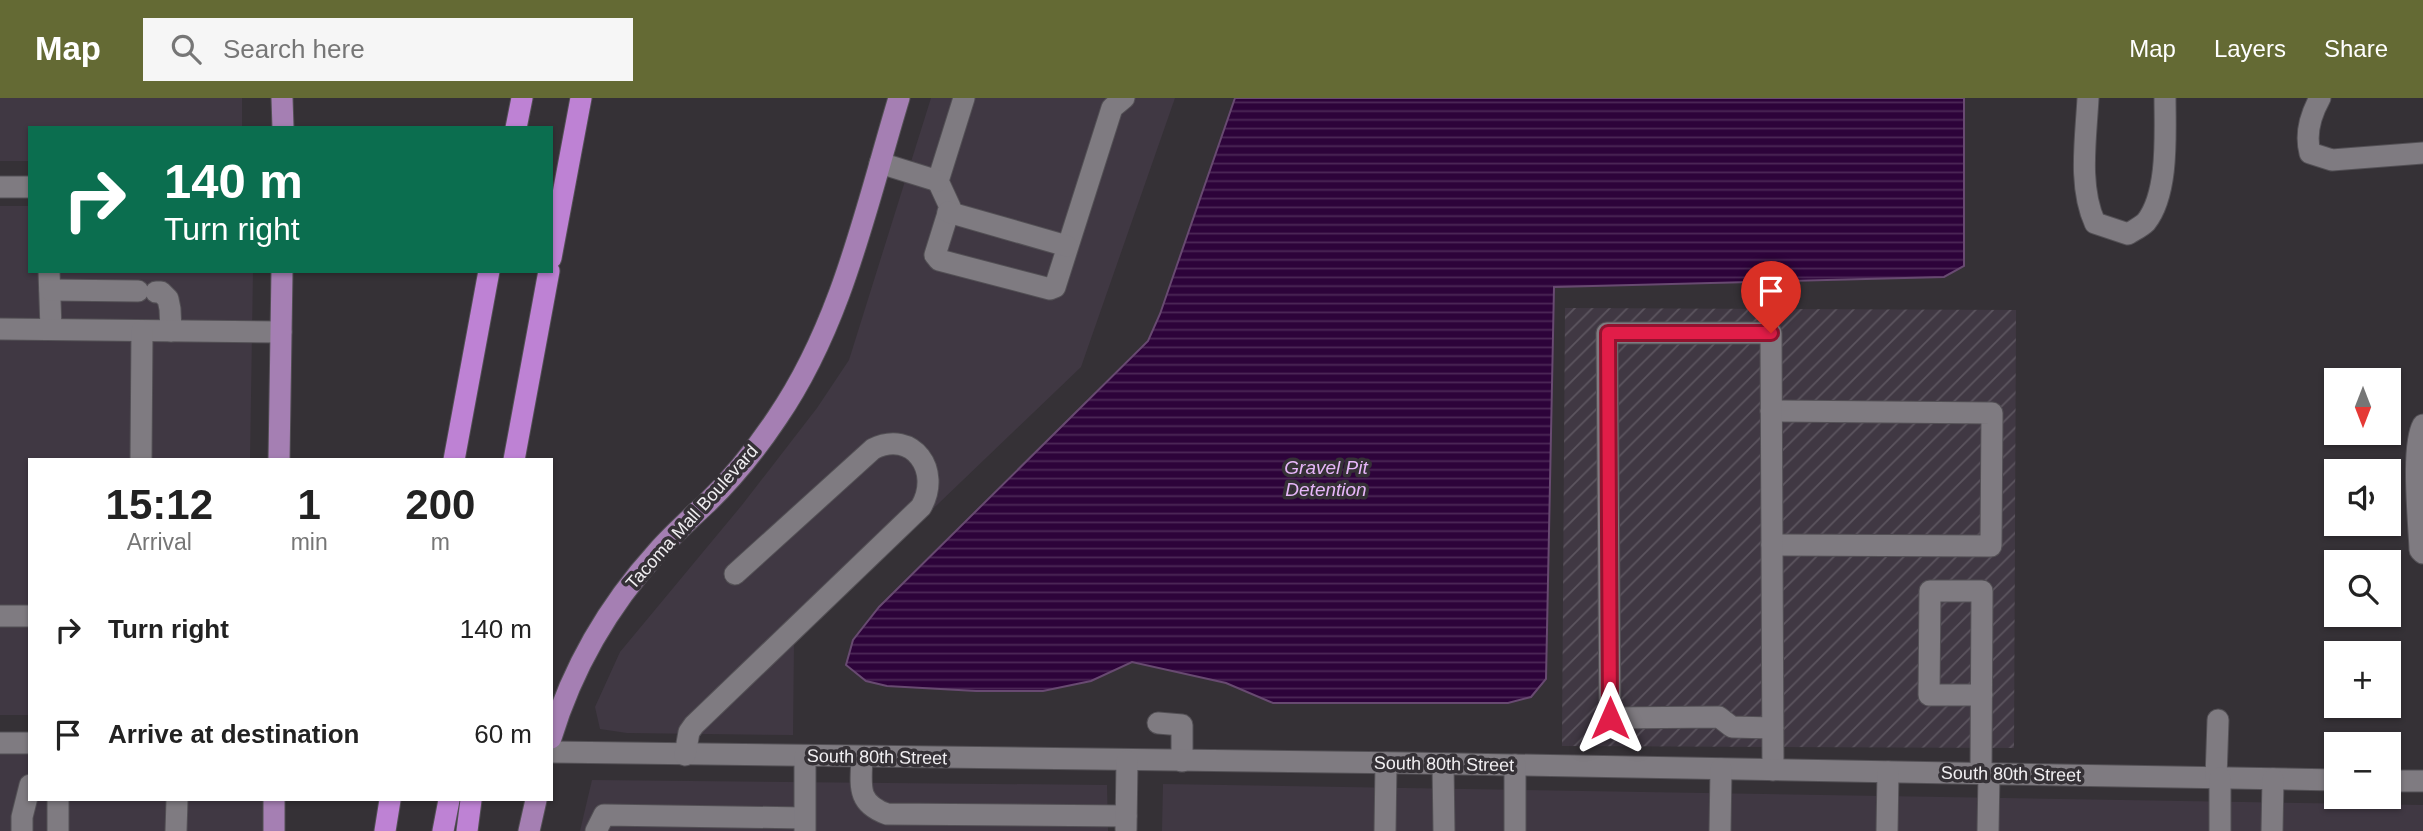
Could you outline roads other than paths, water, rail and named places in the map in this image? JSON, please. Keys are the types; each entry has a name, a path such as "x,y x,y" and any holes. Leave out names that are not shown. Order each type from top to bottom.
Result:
{"highway":[{"path":"516,126 522,98"},
{"path":"553,247 581,98"},
{"path":"454,458 489,273"},
{"path":"514,458 549,273"},
{"path":"384,831 390,801"},
{"path":"443,831 449,801"},
{"path":"467,831 471,801"}],"main road":[{"path":"282,98 283,126"},
{"name":"Tacoma Mall Boulevard","path":"553,732 583,658 617,602 658,551 733,475 757,446 798,385 830,319 899,98"},
{"path":"279,458 282,273"},
{"path":"274,801 274,831"},
{"path":"529,831 536,801"}],"street":[{"path":"937,181 964,98"},
{"path":"2088,98 2085,159 2087,206 2095,223 2128,234 2144,224 2154,209 2164,159 2165,98"},
{"path":"2320,98 2312,115 2306,140 2310,153 2332,160 2423,153"},
{"path":"880,163 937,181 950,206 935,254 939,260 1050,289 1055,287 1114,101"},
{"path":"0,187 28,187"},
{"path":"948,212 1067,246"},
{"path":"51,330 50,281 161,292 167,299 171,331"},
{"path":"0,329 281,332"},
{"path":"141,458 142,331"},
{"path":"1773,727 1732,727 1719,717 1610,718 1608,333 1771,333 1772,411 1772,545 1773,727 1773,770"},
{"path":"1772,411 1992,413 1991,546 1772,545"},
{"path":"2423,425 2420,428 2417,453 2420,550 2423,553"},
{"path":"685,755 689,732 694,725 921,507 929,481 922,459 916,452 897,445 873,449 736,574"},
{"path":"1982,695 1929,695 1930,591 1982,591 1982,695 1988,831"},
{"path":"0,616 28,616"},
{"path":"2218,720 2220,831"},
{"path":"1158,723 1182,725 1182,761"},
{"path":"0,743 28,743"},
{"name":"South 80th Street","path":"553,752 1515,765 2324,780"},
{"path":"596,831 604,815 804,824 805,756"},
{"path":"862,757 863,798 871,807 887,814 1126,824 1127,761"},
{"path":"1385,831 1386,763"},
{"path":"1444,764 1444,831"},
{"path":"1515,765 1515,831"},
{"path":"1721,769 1726,830"},
{"path":"1887,831 1888,772"},
{"path":"2272,831 2273,779"},
{"path":"2401,781 2423,781"},
{"path":"22,831 22,817 28,793"},
{"path":"58,801 58,831"},
{"path":"176,831 177,801"}],"water":[{"name":"Gravel Pit Detention","path":"1235,98 1964,98 1964,266 1944,277 1554,287 1546,679 1531,697 1508,703 1273,703 1226,683 1132,662 1091,681 1043,691 976,691 887,686 866,681 846,665 853,640 879,607 1148,341 1160,314"}]}
